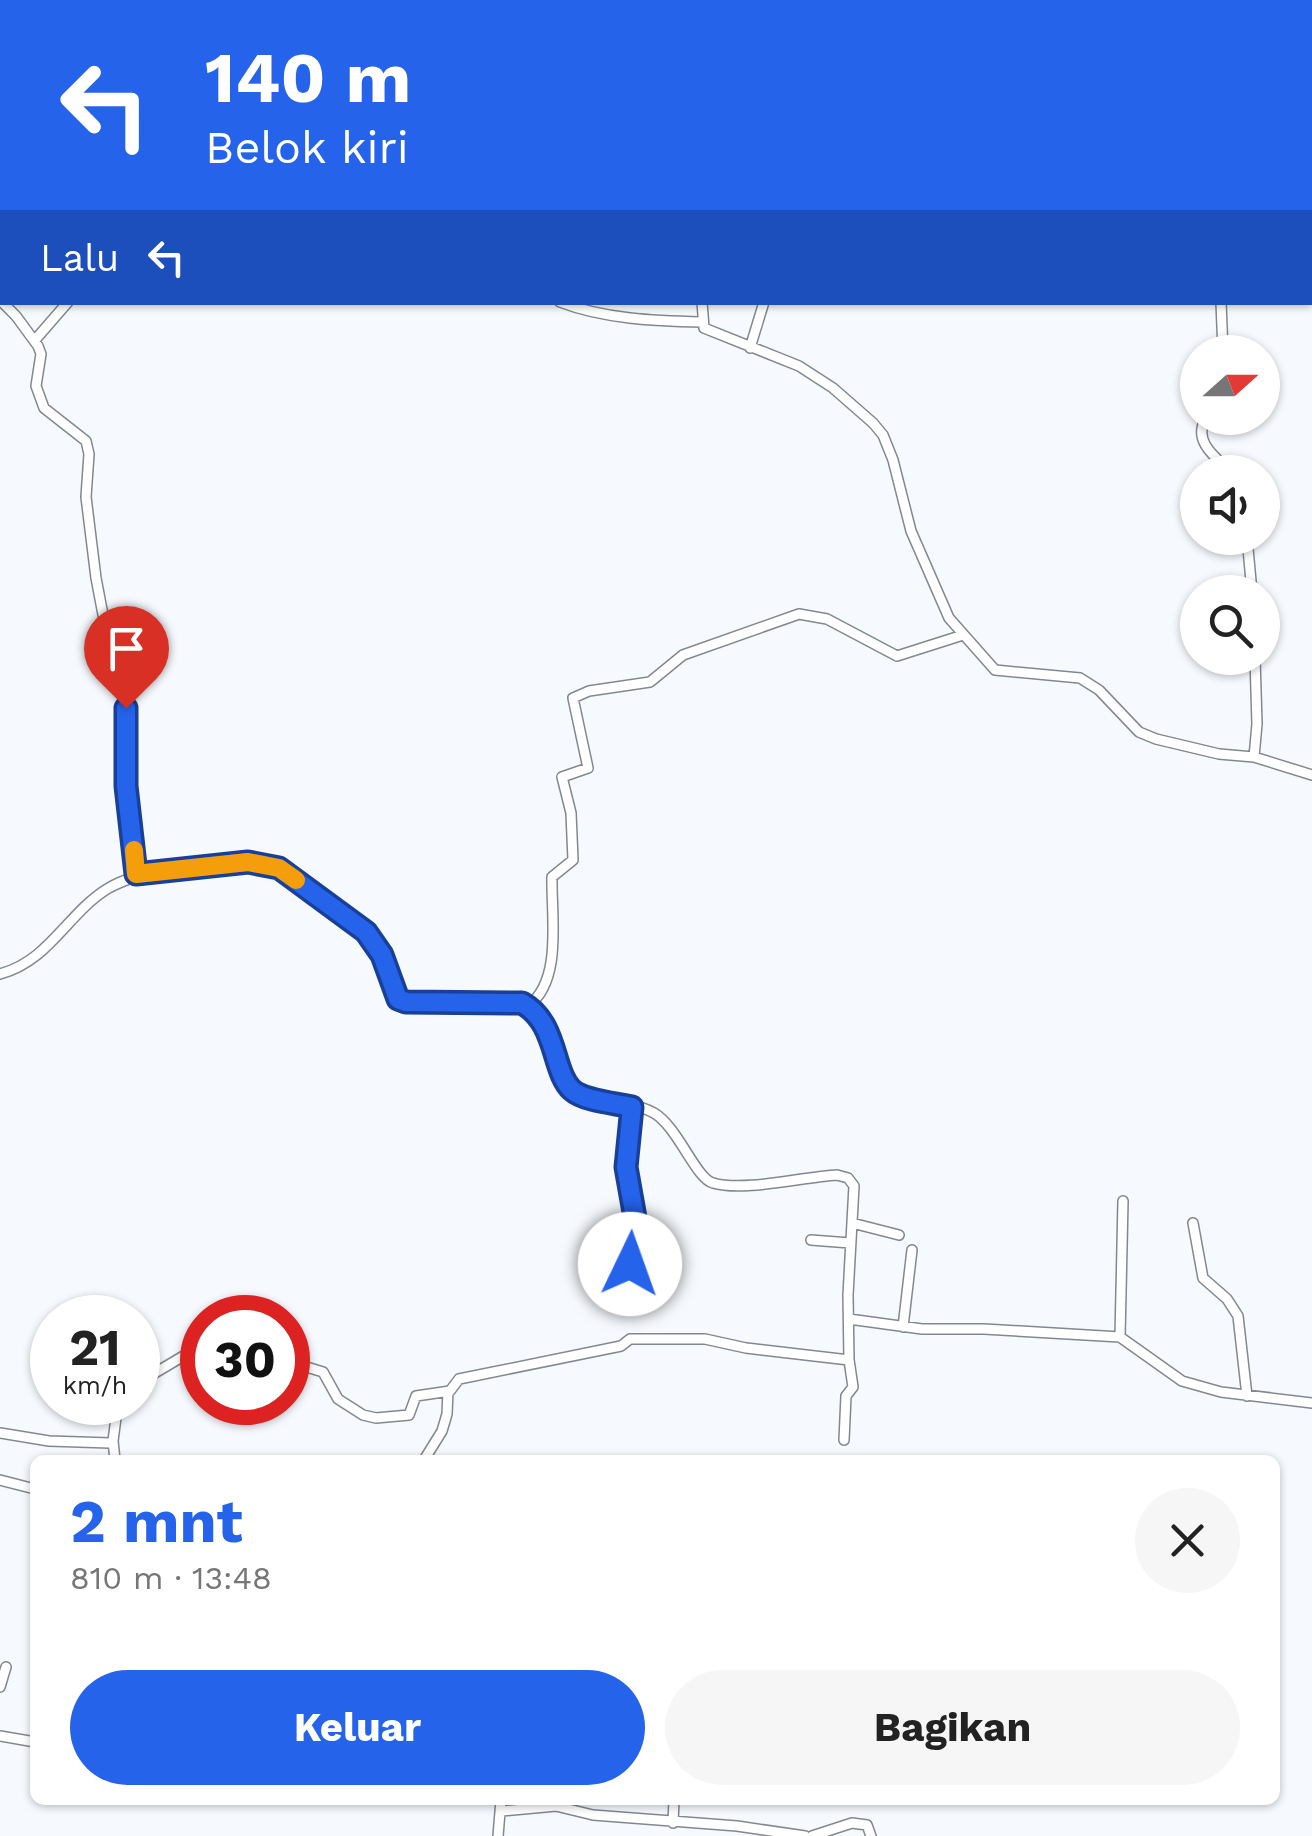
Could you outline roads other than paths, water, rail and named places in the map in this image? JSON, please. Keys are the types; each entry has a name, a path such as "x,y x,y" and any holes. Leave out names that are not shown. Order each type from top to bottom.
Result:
{"street":[{"path":"4,305 41,354 37,396 52,417 84,436 89,454 86,497 96,578 126,690 124,756 136,874"},
{"path":"34,340 65,305"},
{"path":"571,305 655,322 702,322"},
{"path":"702,305 702,322 711,333 798,366 833,388 883,435 910,531 949,618 995,670 1080,678 1098,690 1139,732 1219,754 1254,757 1312,775"},
{"path":"750,348 763,305"},
{"path":"1221,305 1222,335"},
{"path":"528,1006 539,998 551,962 552,877 573,860 571,813 562,777 588,768 573,698 641,685 659,677 683,654 799,614 827,620 897,656 963,635"},
{"path":"1254,757 1256,675"},
{"path":"0,974 48,948 104,890 136,874 215,863 260,862 279,868 366,932 382,955 398,999 528,1006 551,1039 569,1088 578,1094 652,1112 687,1148 702,1176 714,1184 759,1184 820,1176 848,1178 856,1194 850,1243 849,1360 853,1387 846,1396 844,1440"},
{"path":"632,1107 626,1167 637,1229 630,1239 634,1309"},
{"path":"1120,1337 1123,1201"},
{"path":"1194,1223 1203,1278 1227,1299 1238,1316 1247,1396"},
{"path":"852,1224 899,1236"},
{"path":"811,1240 850,1243"},
{"path":"903,1327 912,1250"},
{"path":"849,1319 903,1327 1120,1337 1182,1381 1247,1396 1312,1403"},
{"path":"310,1368 324,1372 338,1399 369,1417 409,1415 418,1395 454,1389 459,1379 621,1346 627,1340 641,1338 705,1339 849,1360"},
{"path":"427,1455 442,1431 448,1391"},
{"path":"115,1425 115,1455"},
{"path":"0,1433 48,1440 113,1441"},
{"path":"0,1480 30,1489"},
{"path":"0,1687 6,1667"},
{"path":"0,1736 30,1741"},
{"path":"661,1836 673,1805"},
{"path":"498,1836 502,1806 556,1806 589,1814 808,1836 852,1823 867,1825 871,1836"}]}
